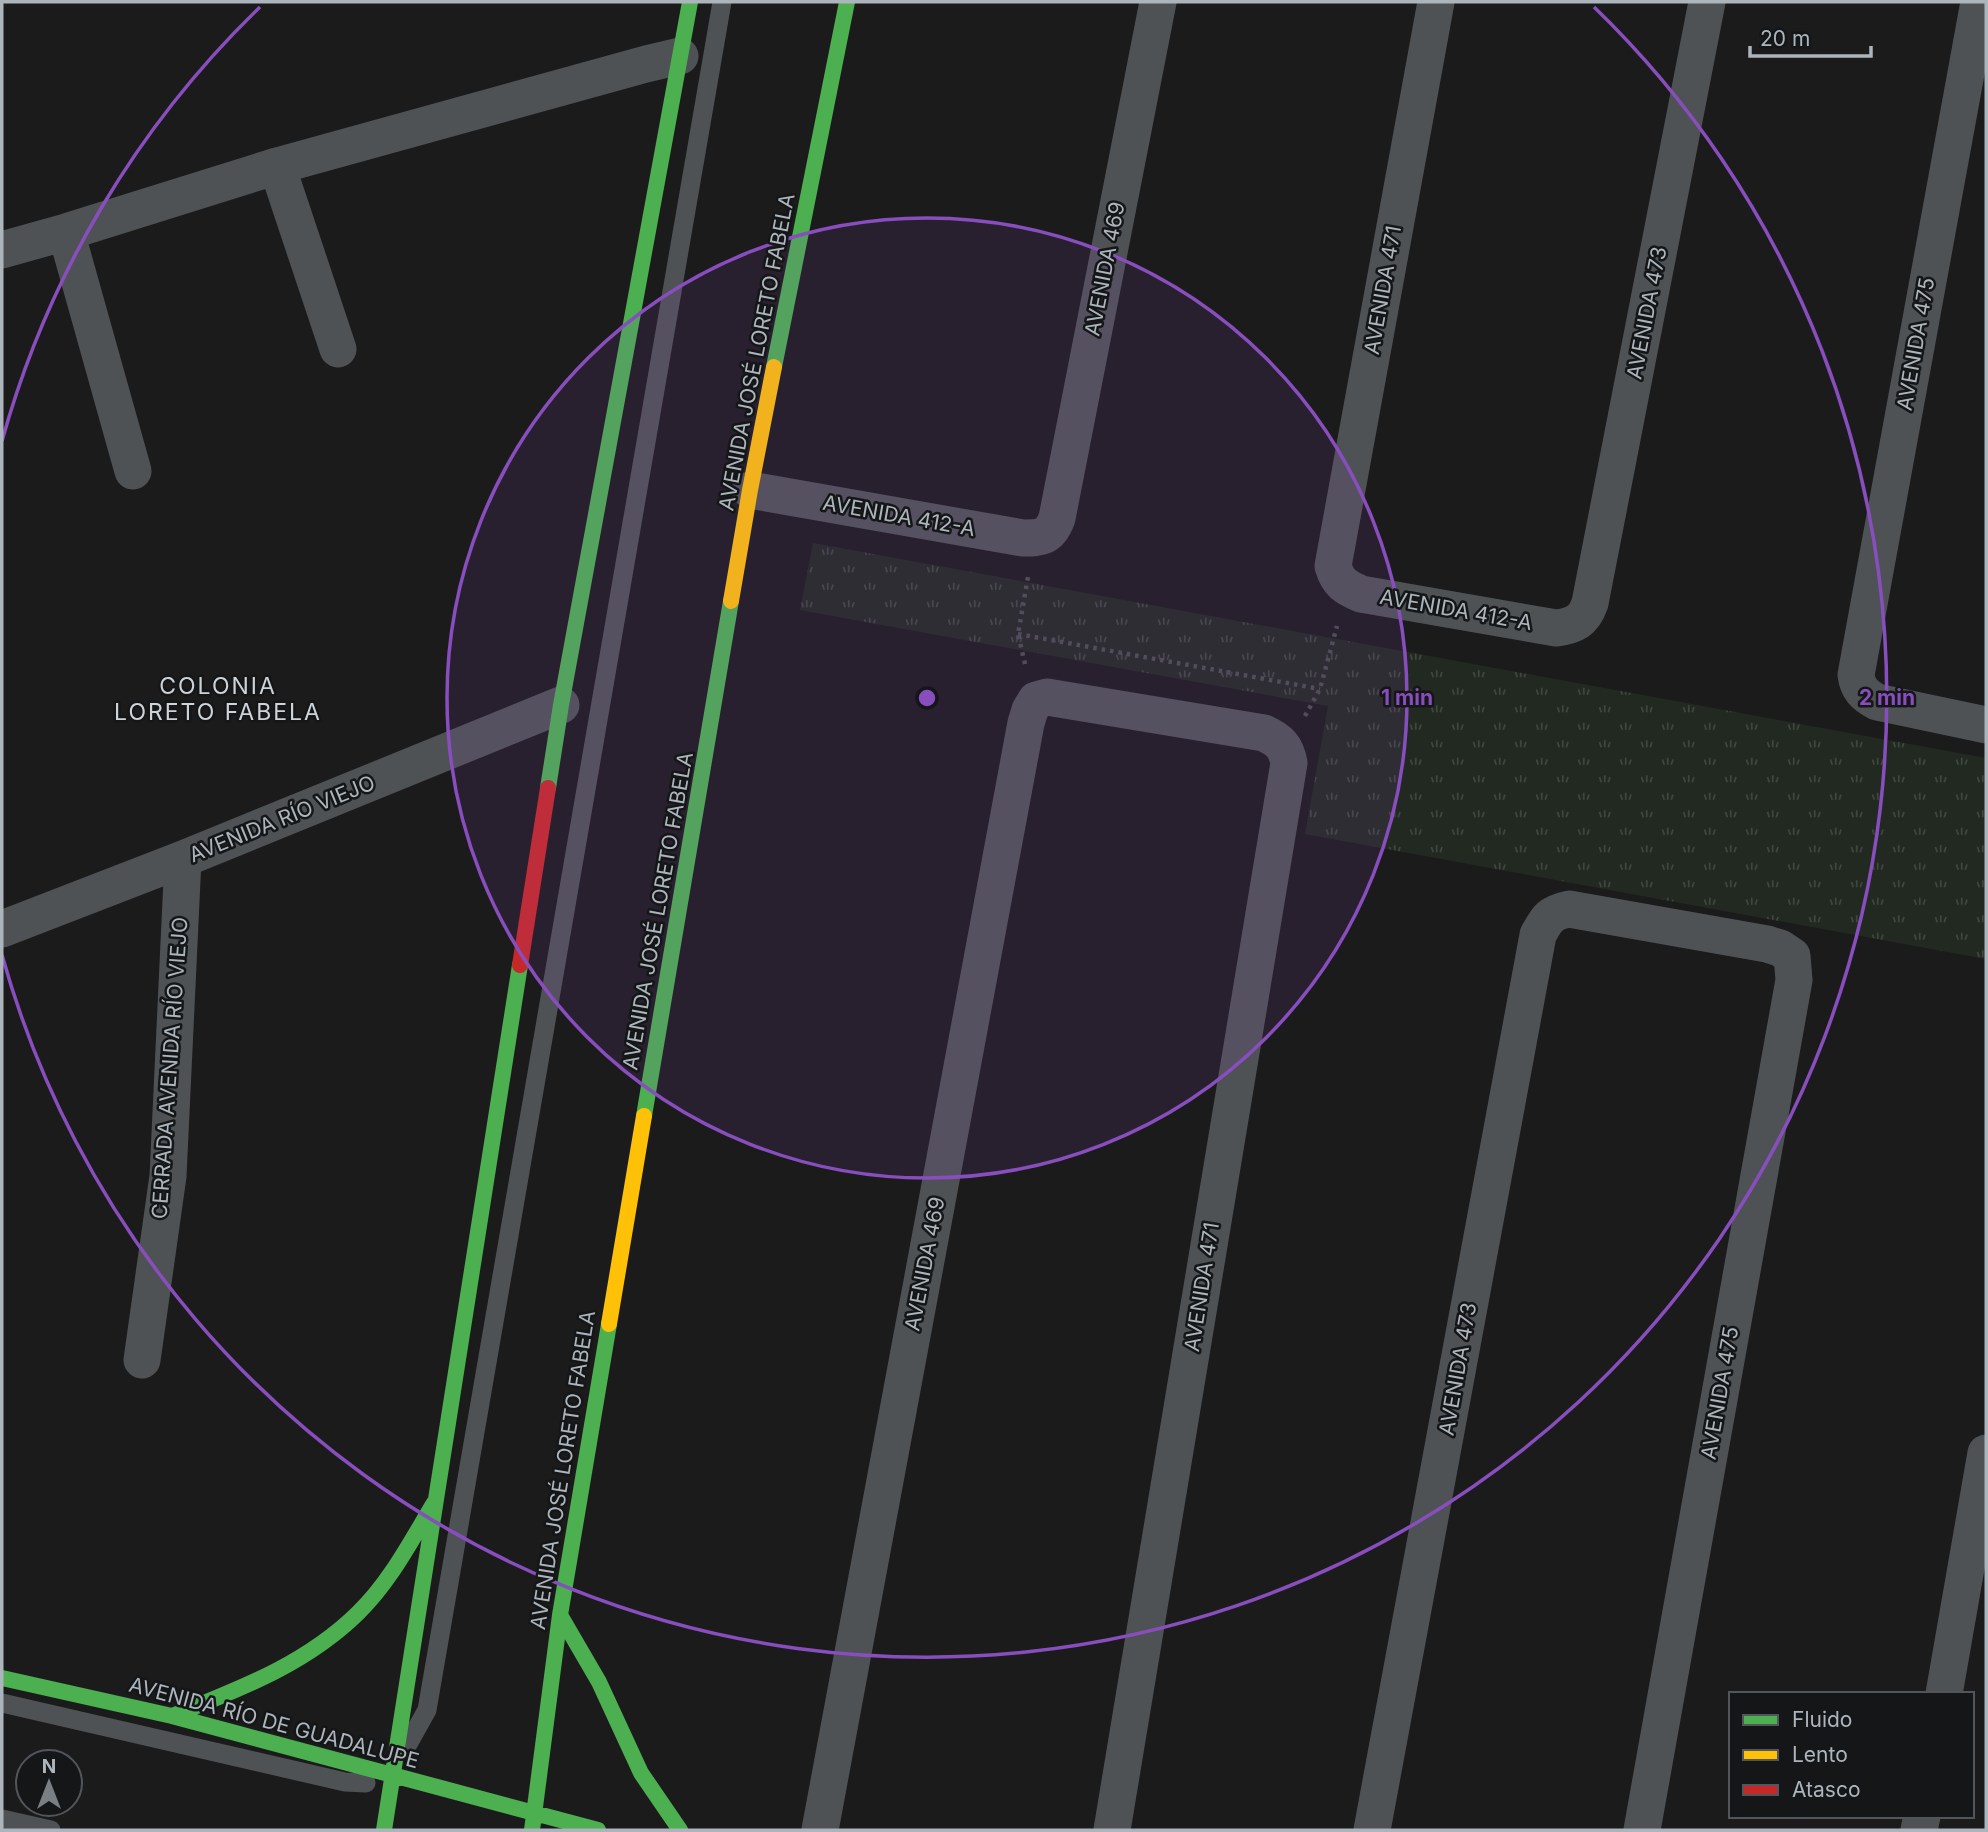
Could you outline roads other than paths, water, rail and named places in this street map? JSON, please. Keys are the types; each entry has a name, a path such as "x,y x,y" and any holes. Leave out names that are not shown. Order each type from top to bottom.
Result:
{"main road":[{"path":"384,1830 433,1503 561,705 690,2"},
{"name":"AVENIDA JOSÉ LORETO FABELA","path":"532,1830 559,1615 750,490 847,2"},
{"path":"172,1716 267,1677 313,1650 358,1613 389,1576 433,1503"},
{"path":"559,1615 599,1682 641,1773 680,1830"},
{"name":"AVENIDA RÍO DE GUADALUPE","path":"2,1678 172,1716 598,1830"}],"street":[{"name":"AVENIDA 469","path":"1041,536 1053,528 1057,518 1158,2"},
{"name":"AVENIDA 471","path":"1342,583 1333,566 1335,551 1436,2"},
{"name":"AVENIDA 473","path":"1580,622 1587,612 1593,589 1707,2"},
{"name":"AVENIDA 475","path":"1979,2 1856,675 1858,687 1866,696 1877,702 1986,725"},
{"path":"2,250 277,166 680,56"},
{"path":"277,166 338,349"},
{"path":"66,232 133,471"},
{"name":"AVENIDA 412-A","path":"750,490 1023,538 1041,536"},
{"name":"AVENIDA 412-A","path":"1342,583 1361,594 1556,628 1580,622"},
{"name":"AVENIDA 471","path":"1037,700 1059,697 1264,733 1283,744 1289,763 1112,1830"},
{"name":"AVENIDA 469","path":"820,1830 1026,723 1037,700"},
{"name":"AVENIDA RÍO VIEJO","path":"2,929 183,859 561,705"},
{"name":"CERRADA AVENIDA RÍO VIEJO","path":"142,1360 168,1176 183,859"},
{"name":"AVENIDA 473","path":"1372,1830 1538,935 1554,912 1569,909 1767,944 1792,956"},
{"name":"AVENIDA 475","path":"1642,1830 1794,980 1792,956"},
{"path":"1944,1692 1986,1452"}],"lane":[{"path":"2,1703 345,1782 373,1783 391,1775 427,1710 722,2"},
{"path":"2,1819 51,1830"}],"district":[{"name":"COLONIA LORETO FABELA","path":"218,699"}]}
